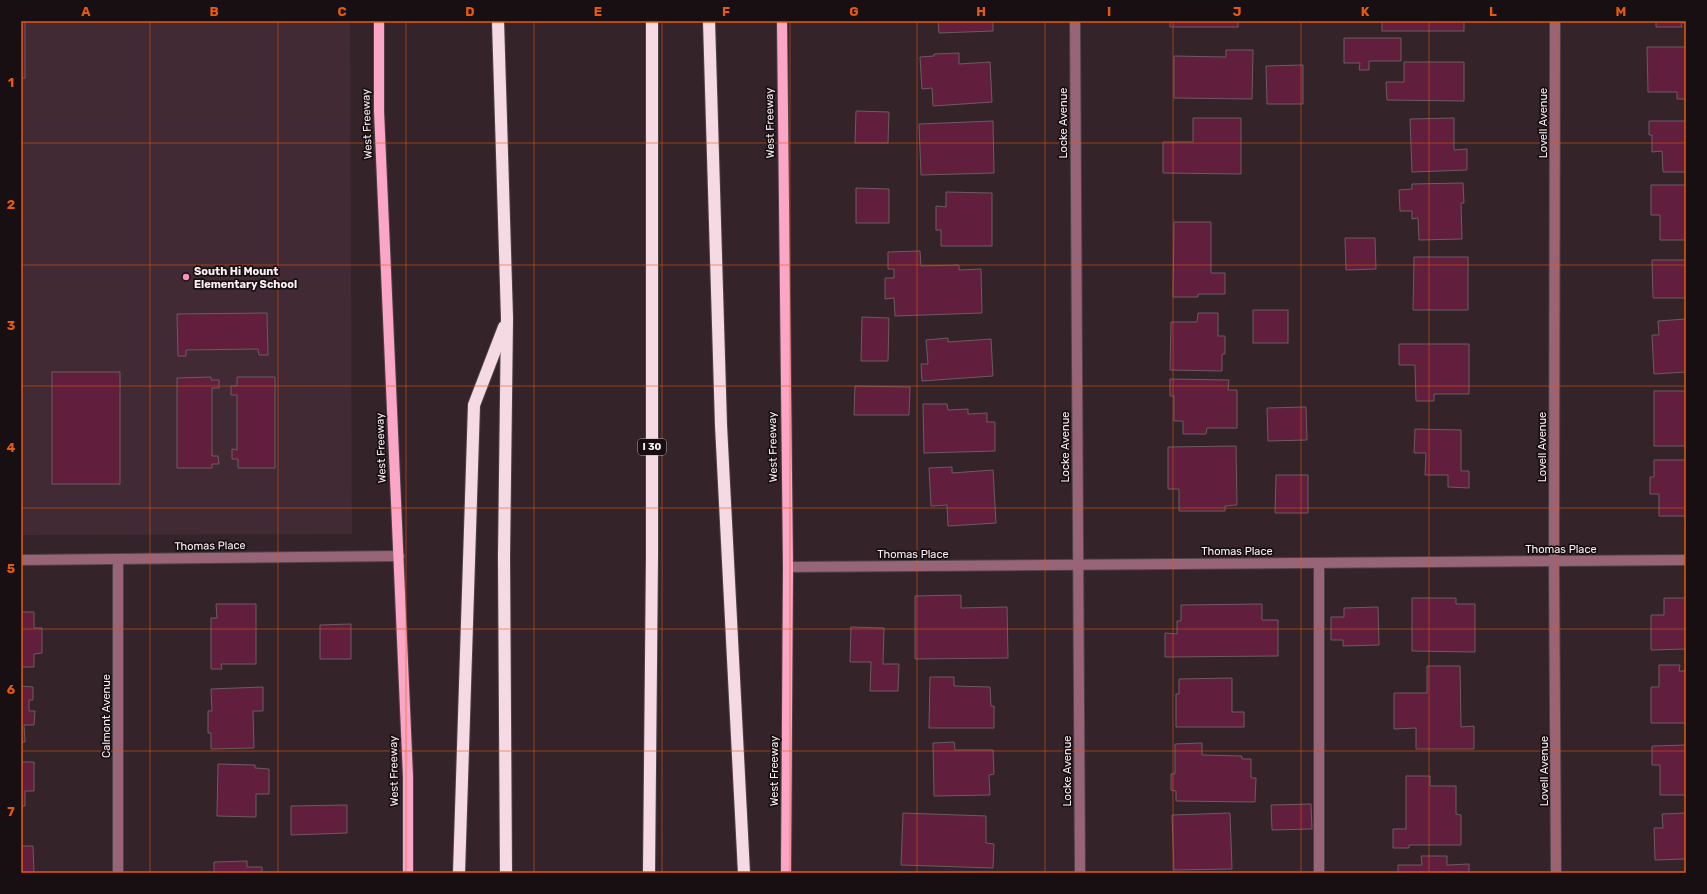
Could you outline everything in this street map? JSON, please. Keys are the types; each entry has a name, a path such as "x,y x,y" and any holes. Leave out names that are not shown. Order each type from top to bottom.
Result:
{"highway":[{"path":"498,21 507,318 504,557 506,873"},
{"name":"I 30","path":"649,873 652,563 652,21"},
{"path":"709,21 721,425 744,873"},
{"path":"459,873 474,405 507,318"}],"main road":[{"name":"West Freeway","path":"379,21 379,111 408,777 408,873"},
{"name":"West Freeway","path":"782,21 788,567 786,873"}],"street":[{"name":"Locke Avenue","path":"1075,21 1080,873"},
{"name":"Lovell Avenue","path":"1555,21 1554,561 1556,873"},
{"name":"Thomas Place","path":"21,560 399,556"},
{"name":"Calmont Avenue","path":"118,559 118,873"},
{"name":"Thomas Place","path":"788,567 1686,560"},
{"path":"1319,563 1319,873"}],"shaded area":[{"name":"South Hi Mount Elementary School","path":"21,21 350,21 352,534 21,535"}],"building":[{"path":"21,21 25,21 25,78 21,78"},
{"path":"938,21 993,21 993,31 939,33"},
{"path":"1170,21 1238,21 1238,27 1170,27"},
{"path":"1382,21 1464,21 1464,31 1382,31"},
{"path":"1656,21 1686,21 1686,23 1681,23 1682,27 1656,27"},
{"path":"1344,38 1401,38 1401,61 1369,61 1369,70 1359,70 1360,63 1344,63"},
{"path":"1647,47 1686,47 1686,99 1677,99 1677,92 1648,92"},
{"path":"1226,50 1253,50 1252,99 1174,98 1174,56 1226,57"},
{"path":"959,53 959,64 990,62 992,102 933,106 932,88 922,89 920,57 934,56 934,54"},
{"path":"1404,62 1464,62 1464,101 1387,100 1386,82 1404,82"},
{"path":"1303,65 1303,104 1267,104 1266,66"},
{"path":"856,111 889,112 888,143 855,143"},
{"path":"1193,118 1241,118 1241,174 1163,173 1163,142 1193,142"},
{"path":"1454,118 1454,150 1467,149 1467,170 1412,172 1410,119"},
{"path":"993,121 994,173 921,175 919,124"},
{"path":"1649,121 1686,121 1686,172 1663,172 1662,151 1652,152 1652,135 1649,135"},
{"path":"1463,183 1464,203 1461,203 1462,239 1419,240 1418,218 1412,219 1412,211 1400,211 1399,190 1412,189 1412,184"},
{"path":"1651,185 1686,185 1686,240 1660,240 1660,215 1651,215"},
{"path":"856,188 889,189 889,223 856,223"},
{"path":"946,192 992,193 992,246 941,246 941,230 936,230 936,206 946,207"},
{"path":"1174,222 1211,222 1211,273 1225,273 1225,294 1198,294 1198,297 1173,297"},
{"path":"1345,238 1375,238 1376,269 1346,270"},
{"path":"920,251 921,266 959,265 959,270 981,269 982,313 895,316 894,298 885,299 885,278 894,278 894,269 888,269 888,252"},
{"path":"1414,257 1468,257 1468,310 1413,310"},
{"path":"1652,260 1686,260 1686,298 1653,298"},
{"path":"1253,310 1288,310 1288,343 1253,343"},
{"path":"267,313 268,355 259,355 258,349 186,350 186,356 178,356 177,314"},
{"path":"1198,313 1218,313 1218,336 1225,336 1225,354 1222,354 1222,371 1170,370 1171,322 1197,322"},
{"path":"862,317 889,318 888,361 861,361"},
{"path":"1686,319 1686,372 1654,374 1652,335 1659,335 1658,321"},
{"path":"948,338 948,342 991,339 993,376 922,381 921,364 928,364 926,340"},
{"path":"1399,344 1469,344 1469,394 1434,394 1434,401 1416,401 1415,365 1399,365"},
{"path":"52,372 120,372 120,484 52,484"},
{"path":"211,377 211,380 219,380 219,388 212,388 212,456 218,456 219,464 212,464 212,468 177,468 177,378"},
{"path":"237,377 275,377 275,468 238,468 238,459 232,459 232,449 237,450 237,395 231,395 231,386 237,386"},
{"path":"1170,379 1229,380 1228,390 1237,390 1237,428 1207,428 1206,434 1183,434 1183,421 1174,421 1174,396 1170,396"},
{"path":"855,386 910,387 909,415 854,415"},
{"path":"1654,391 1686,391 1686,446 1654,446"},
{"path":"923,404 947,404 948,410 968,409 968,414 987,413 987,422 995,422 995,451 924,453"},
{"path":"1306,407 1307,440 1268,441 1267,408"},
{"path":"1415,429 1461,430 1461,471 1469,471 1469,488 1448,487 1448,475 1425,475 1426,453 1414,453"},
{"path":"1236,446 1237,505 1225,506 1225,511 1179,511 1179,489 1168,489 1168,447"},
{"path":"1654,460 1686,460 1686,516 1659,516 1659,494 1650,494 1650,477 1654,477"},
{"path":"952,467 952,473 993,470 996,523 948,526 947,505 931,506 929,468"},
{"path":"1276,475 1308,475 1308,513 1275,513"},
{"path":"961,595 961,608 1007,607 1008,658 915,659 915,596"},
{"path":"1412,598 1456,598 1456,604 1475,604 1475,652 1412,651"},
{"path":"1664,598 1686,598 1686,649 1651,650 1651,615 1664,615"},
{"path":"216,604 256,604 256,664 221,664 222,669 211,669 211,618 217,618"},
{"path":"1262,604 1262,620 1278,620 1278,656 1165,657 1165,633 1177,634 1177,621 1181,621 1181,605"},
{"path":"1378,607 1379,645 1343,646 1343,640 1331,640 1331,617 1344,617 1344,608"},
{"path":"21,612 34,612 34,628 42,628 42,653 34,654 34,667 21,667"},
{"path":"351,624 351,659 320,659 320,625"},
{"path":"851,627 884,628 883,664 899,664 898,691 870,691 871,662 850,662"},
{"path":"1659,665 1680,665 1679,671 1686,671 1686,723 1651,723 1651,687 1659,687"},
{"path":"1427,666 1460,666 1461,727 1474,726 1474,749 1416,749 1416,728 1394,729 1394,693 1427,693"},
{"path":"930,677 954,677 954,686 990,687 991,706 994,706 994,728 929,728"},
{"path":"1232,678 1232,712 1244,712 1244,727 1176,727 1176,694 1179,694 1179,679"},
{"path":"21,686 33,687 33,700 29,700 29,711 35,711 34,725 24,725 25,742 21,742"},
{"path":"263,687 263,711 253,711 254,748 211,749 211,733 208,733 208,711 212,711 211,689"},
{"path":"954,742 955,750 993,750 994,774 989,775 990,795 934,796 933,743"},
{"path":"1202,743 1202,755 1242,756 1242,759 1251,759 1251,778 1256,778 1255,802 1176,801 1176,791 1171,790 1171,774 1175,774 1175,744"},
{"path":"1686,745 1686,795 1660,795 1660,765 1652,765 1652,746"},
{"path":"21,762 34,762 34,791 25,791 25,806 22,806 22,815 21,815"},
{"path":"218,764 255,765 255,768 269,769 269,794 256,794 256,817 217,816"},
{"path":"1406,776 1430,776 1430,786 1456,786 1456,814 1461,815 1461,845 1409,845 1409,848 1393,848 1393,829 1406,829"},
{"path":"1311,804 1312,829 1272,830 1271,805"},
{"path":"347,805 347,833 291,835 291,806"},
{"path":"903,813 986,816 986,843 994,844 993,868 901,865"},
{"path":"1230,813 1232,869 1174,870 1172,815"},
{"path":"1686,813 1686,859 1655,860 1654,828 1663,828 1662,814"},
{"path":"21,846 33,846 34,873 21,873"},
{"path":"1421,856 1447,856 1447,865 1469,864 1469,873 1398,873 1398,865 1422,865"},
{"path":"247,861 247,867 262,867 262,873 214,873 214,862"}],"place":[{"name":"South Hi Mount Elementary School","path":"186,277"}]}
